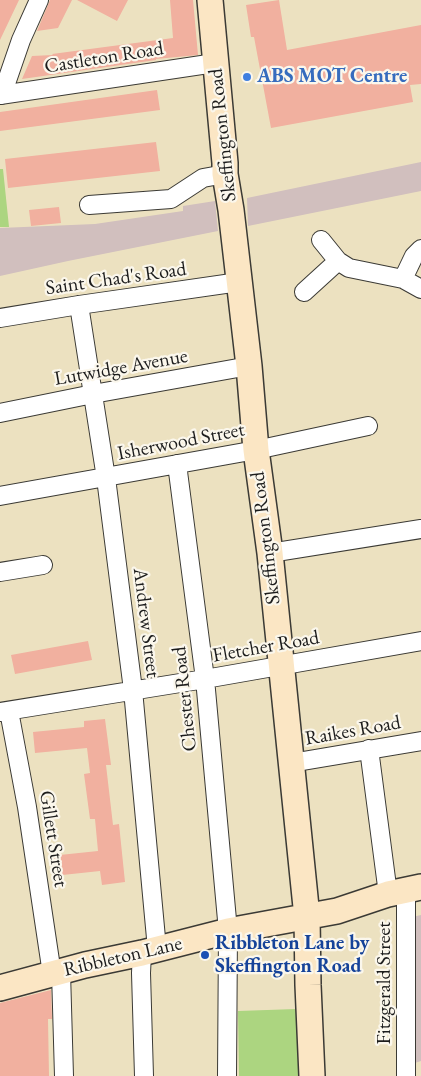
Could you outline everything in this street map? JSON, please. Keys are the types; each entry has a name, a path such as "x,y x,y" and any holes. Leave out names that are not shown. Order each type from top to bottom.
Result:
{"street":[{"path":"1,95 38,0"},
{"name":"Skeffington Road","path":"210,0 225,174 250,366 256,450 270,553 307,917 312,1076"},
{"name":"Castleton Road","path":"1,95 215,63"},
{"path":"89,205 171,199 203,178 225,174"},
{"path":"321,240 338,261 349,268 403,279 421,289"},
{"path":"403,279 414,256 421,250"},
{"path":"304,292 338,261"},
{"name":"Saint Chad's Road","path":"0,318 239,282"},
{"name":"Andrew Street","path":"79,305 106,478 133,690 150,951 141,973 144,1076"},
{"name":"Lutwidge Avenue","path":"0,413 250,366"},
{"name":"Isherwood Street","path":"0,496 256,450 368,426"},
{"name":"Chester Road","path":"177,464 205,679 228,931 227,1076"},
{"path":"270,553 421,529"},
{"path":"0,572 43,565"},
{"name":"Fletcher Road","path":"5,712 421,641"},
{"name":"Gillett Street","path":"5,712 27,807 56,973 64,1076"},
{"name":"Raikes Road","path":"291,763 421,741"},
{"name":"Fitzgerald Street","path":"369,749 405,890 406,1076"},
{"name":"Ribbleton Lane","path":"0,988 85,965 228,931 337,911 405,890"}],"shaded area":[{"path":"421,162 421,191 248,226 247,198"},
{"path":"215,201 218,231 0,276 0,228 95,224 183,211 183,206"},
{"path":"421,915 421,1061 412,1064 412,917"}],"green space":[{"path":"0,169 3,169 9,227 0,227"},
{"path":"296,1009 299,1076 239,1076 238,1011"}],"building":[{"path":"0,0 19,0 0,40"},
{"path":"50,0 72,0 58,28 37,31"},
{"path":"77,0 128,0 117,21"},
{"path":"170,0 193,0 198,55 156,59 22,79 32,56 53,55 173,38"},
{"path":"279,0 287,50 421,25 421,84 410,85 413,102 271,128 246,5"},
{"path":"157,90 160,110 0,131 0,112"},
{"path":"156,142 160,171 8,188 5,159"},
{"path":"59,207 61,223 31,226 29,210"},
{"path":"88,641 92,660 15,674 11,655"},
{"path":"105,719 111,765 106,765 113,825 119,824 125,882 102,885 100,871 53,876 50,856 98,851 95,819 90,819 84,774 90,773 87,748 35,753 33,732 84,727 84,721"},
{"path":"51,990 52,1019 48,1019 49,1076 0,1076 0,1003"}],"place":[{"name":"ABS MOT Centre","path":"247,77"},
{"name":"Ribbleton Lane by Skeffington Road","path":"205,955"}]}
